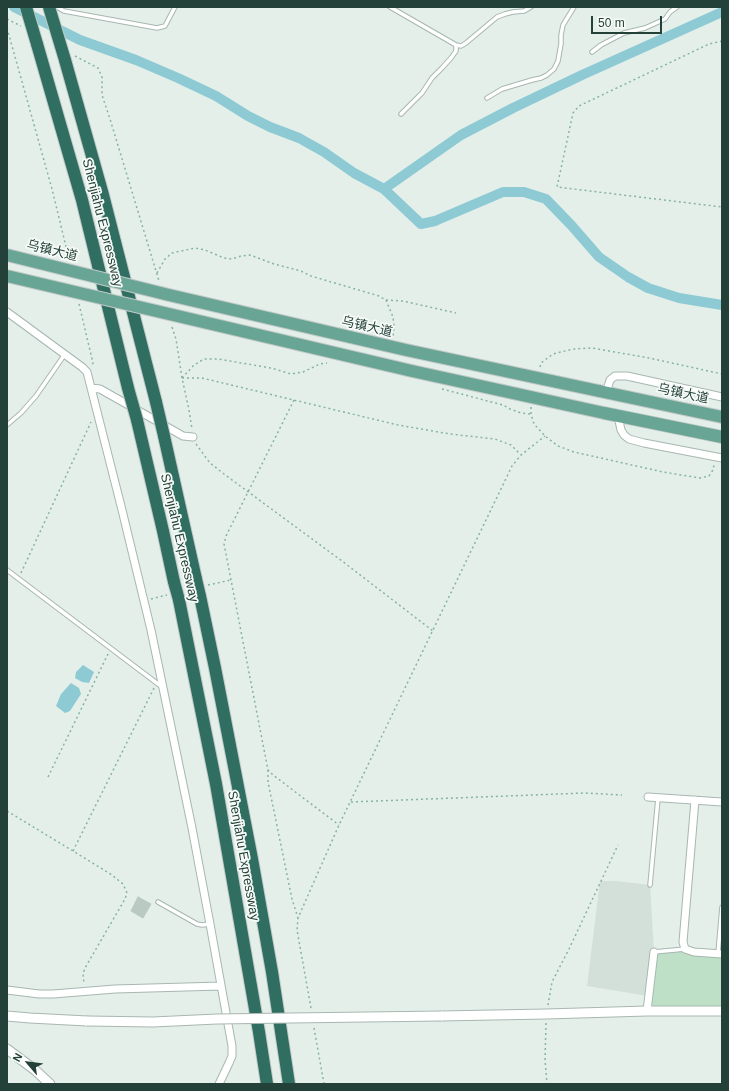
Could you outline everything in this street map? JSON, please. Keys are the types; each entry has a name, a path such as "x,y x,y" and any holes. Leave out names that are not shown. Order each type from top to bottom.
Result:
{"highway":[{"name":"Shenjiahu Expressway","path":"26,7 82,200 162,524 179,600 214,776 259,1032 266,1084"},
{"name":"Shenjiahu Expressway","path":"49,7 68,57 156,402 200,596 252,859 272,972 289,1084"}],"main road":[{"name":"乌镇大道","path":"7,255 169,295 406,350 722,417"},
{"path":"7,276 404,369 618,416 722,437"}],"street":[{"path":"7,312 87,372 151,630 160,685 192,828 210,924 232,1046 232,1056 219,1084"},
{"path":"602,392 610,380 615,376 627,376 722,396"},
{"path":"91,388 100,389 183,436 192,437"},
{"path":"618,416 621,430 629,439 722,458"},
{"path":"648,797 722,802"},
{"path":"695,800 683,942 685,949 694,952 720,954"},
{"path":"647,1011 654,952"},
{"path":"7,990 39,994 115,989 221,986"},
{"path":"7,1016 87,1021 153,1022 217,1019 722,1011"},
{"path":"7,1049 35,1070 50,1084"}],"lane":[{"path":"57,7 64,11 157,28 165,26 175,7"},
{"path":"390,7 456,45 461,46 496,17 504,14 524,11 531,7"},
{"path":"487,98 502,89 541,78 554,69 558,61 563,25 574,7"},
{"path":"592,52 601,45 624,33 645,28 665,19 670,12 677,7"},
{"path":"401,114 422,93 432,78 451,58 456,51 456,45"},
{"path":"7,425 21,413 36,396 64,354"},
{"path":"7,570 110,649 160,685"},
{"path":"650,885 658,798"},
{"path":"158,902 197,924 210,924"},
{"path":"720,954 722,907"},
{"path":"654,952 685,949"}],"path":[{"path":"7,18 23,28"},
{"path":"7,28 52,189 70,265"},
{"path":"722,41 709,44 579,106 573,113 557,187 722,207"},
{"path":"68,57 98,68 102,77 102,95 159,281"},
{"path":"156,274 165,259 172,252 195,248 205,250 224,258 232,259 250,255 274,264 301,271 311,276 378,296 386,300 403,300 456,313"},
{"path":"386,300 393,317 393,341"},
{"path":"79,302 93,363 87,372"},
{"path":"172,324 189,410 192,437 210,463 342,560 433,631"},
{"path":"182,378 194,365 204,359 218,359 271,368 291,374 303,372 320,364 331,362"},
{"path":"182,378 202,378 398,425 450,434 494,439 511,445 522,455"},
{"path":"436,388 503,405 521,413 531,414"},
{"path":"294,400 226,536 224,544 268,770 268,782 292,899 298,918 298,930 312,1014"},
{"path":"18,578 91,421"},
{"path":"298,918 339,825 512,466 522,455 545,436"},
{"path":"48,777 110,649"},
{"path":"73,851 160,685"},
{"path":"268,770 339,825"},
{"path":"351,802 585,793 622,795"},
{"path":"7,811 112,875 123,884 127,893 85,968 83,974 84,992"},
{"path":"547,1084 546,1014 552,982 618,845"},
{"path":"314,1022 324,1084"}],"shaded area":[{"path":"600,881 616,881 650,885 654,952 648,996 587,986"}],"green space":[{"path":"685,949 722,954 722,1011 647,1011 654,952"}],"water":[{"path":"83,665 94,672 89,683 82,682 75,678 76,672"},
{"path":"71,683 79,688 81,694 70,711 65,713 56,706 61,694"}],"building":[{"path":"138,897 151,904 143,918 131,911"}],"waterway":[{"path":"14,7 80,40 136,60 178,78 216,96 248,116 270,127 299,138 324,152 354,173 384,189 421,224 435,221 503,192 524,192 546,199 599,257 628,277 648,288 679,298 722,305"},
{"path":"384,189 461,135 582,75 722,12"}]}
